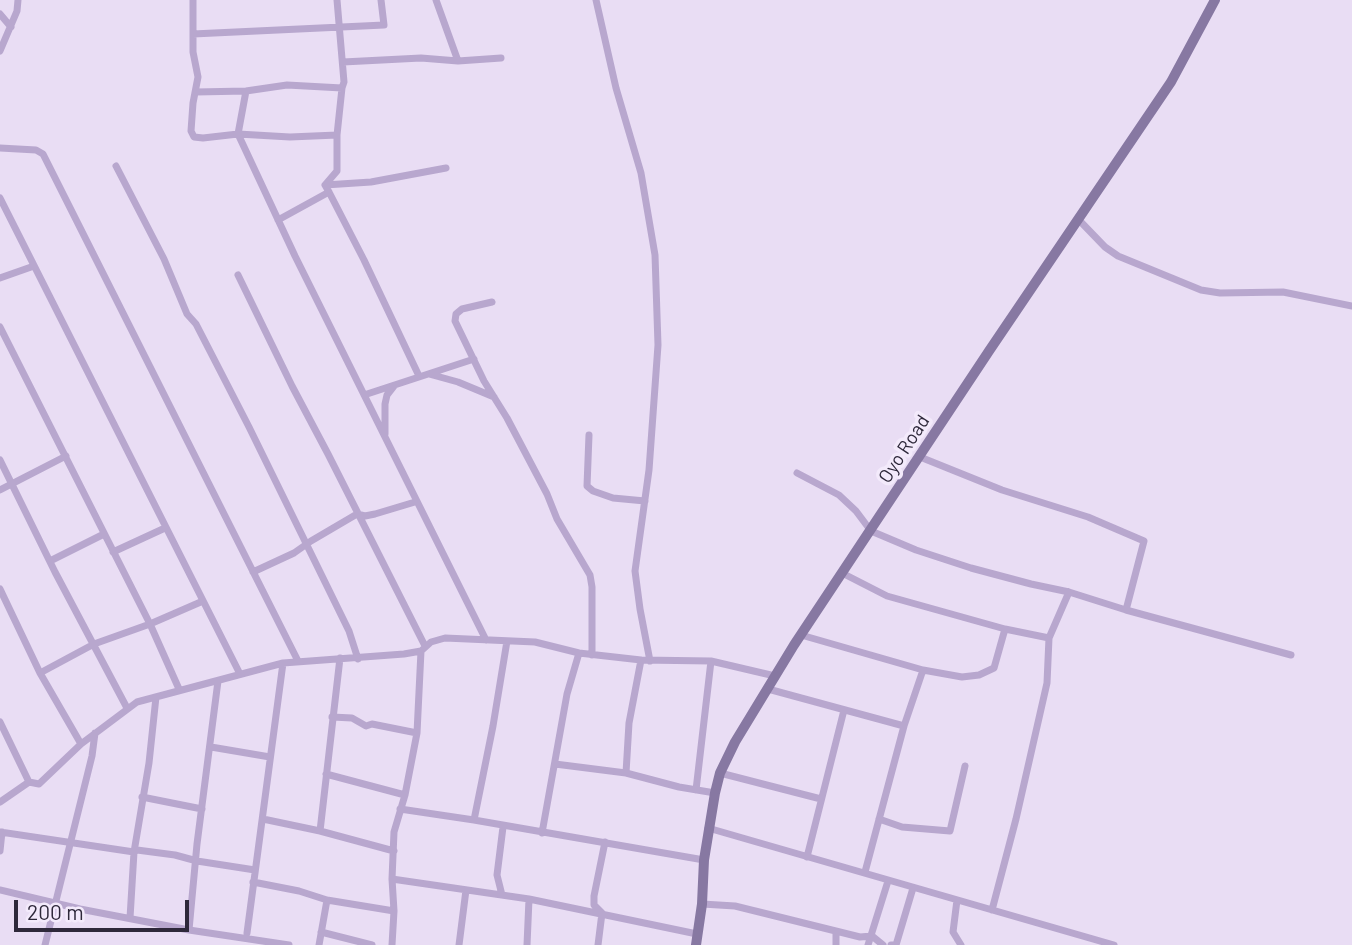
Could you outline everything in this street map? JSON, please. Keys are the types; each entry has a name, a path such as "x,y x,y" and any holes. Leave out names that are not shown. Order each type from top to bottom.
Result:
{"street":[{"path":"0,51 11,27 18,0"},
{"path":"193,0 193,52 198,77 191,131 194,137 238,134 290,137 337,135"},
{"path":"327,188 337,171 337,135 344,82 337,0"},
{"path":"192,34 384,25 381,0"},
{"path":"436,0 458,61"},
{"path":"596,0 616,88 641,173 655,255 658,345 652,439 635,571 645,660 629,723 626,773"},
{"name":"Oyo Road","path":"696,939 702,904 708,828 720,773 735,742 801,635 1171,82 1215,0"},
{"path":"0,15 11,27"},
{"path":"343,62 502,58"},
{"path":"196,92 246,91 288,85 342,89"},
{"path":"246,91 238,134 415,502 486,640"},
{"path":"0,148 36,150 43,154 298,661"},
{"path":"116,166 164,259 187,314 196,324 218,365 349,631 358,659"},
{"path":"278,220 327,188 446,168"},
{"path":"327,188 419,376"},
{"path":"0,198 240,674"},
{"path":"1078,219 1105,247 1118,256 1201,289 1220,293 1283,292 1352,306"},
{"path":"0,278 34,266"},
{"path":"238,275 423,649 417,733 405,795 394,832 391,945"},
{"path":"492,302 463,309 456,314 455,321 547,494 557,519 590,575 592,655"},
{"path":"0,327 150,624 179,689"},
{"path":"364,395 474,359"},
{"path":"428,374 458,382 495,397"},
{"path":"385,438 383,414 387,395 394,386"},
{"path":"589,435 587,486 613,498 645,501"},
{"path":"0,490 66,456"},
{"path":"920,457 1002,490 1088,517 1144,541 1126,610"},
{"path":"0,460 127,708"},
{"path":"797,472 839,495 871,531 916,550 971,568 1069,592 1291,655"},
{"path":"253,572 281,560 357,514 375,514 415,502"},
{"path":"113,552 165,528"},
{"path":"50,561 104,534"},
{"path":"842,573 887,596 1005,629 1049,638"},
{"path":"0,589 4,605 81,744"},
{"path":"992,910 1047,683 1049,638 1069,592"},
{"path":"40,673 94,645 202,601"},
{"path":"801,635 923,670 962,677 979,675 994,668 1005,629"},
{"path":"0,802 29,782 39,784 95,732 137,702 283,663 358,659 423,649 431,642 444,638 535,642 579,653 645,660 711,661 775,677"},
{"path":"474,820 494,726 507,641"},
{"path":"541,832 567,694 579,653"},
{"path":"320,831 340,658"},
{"path":"696,790 711,661"},
{"path":"247,936 283,663"},
{"path":"865,874 904,726 923,670"},
{"path":"190,930 218,681"},
{"path":"768,689 904,726"},
{"path":"130,918 134,852 149,763 156,697"},
{"path":"807,857 844,710"},
{"path":"332,717 352,718 366,726 372,724 417,733"},
{"path":"0,722 3,734 29,782"},
{"path":"45,945 92,756 95,732"},
{"path":"211,747 270,757"},
{"path":"555,764 626,773 715,793"},
{"path":"879,819 902,827 950,831 965,766"},
{"path":"720,773 821,799"},
{"path":"326,774 405,795"},
{"path":"142,796 202,809"},
{"path":"400,809 704,860"},
{"path":"263,818 394,851"},
{"path":"502,895 497,875 503,827"},
{"path":"708,828 1114,945"},
{"path":"0,851 1,832 134,852 175,855 255,870"},
{"path":"602,913 594,905 594,896 605,842"},
{"path":"392,879 529,899 602,913 696,939"},
{"path":"869,945 888,881"},
{"path":"253,882 299,891 327,900 394,911"},
{"path":"891,945 896,944 913,888"},
{"path":"0,890 190,930 247,936 289,945"},
{"path":"459,945 466,890"},
{"path":"527,945 529,899"},
{"path":"319,945 327,900"},
{"path":"957,900 953,932 961,945"},
{"path":"702,904 735,906 860,937 872,936 883,945"},
{"path":"598,945 602,913"},
{"path":"836,931 836,945"},
{"path":"321,932 372,945"}]}
